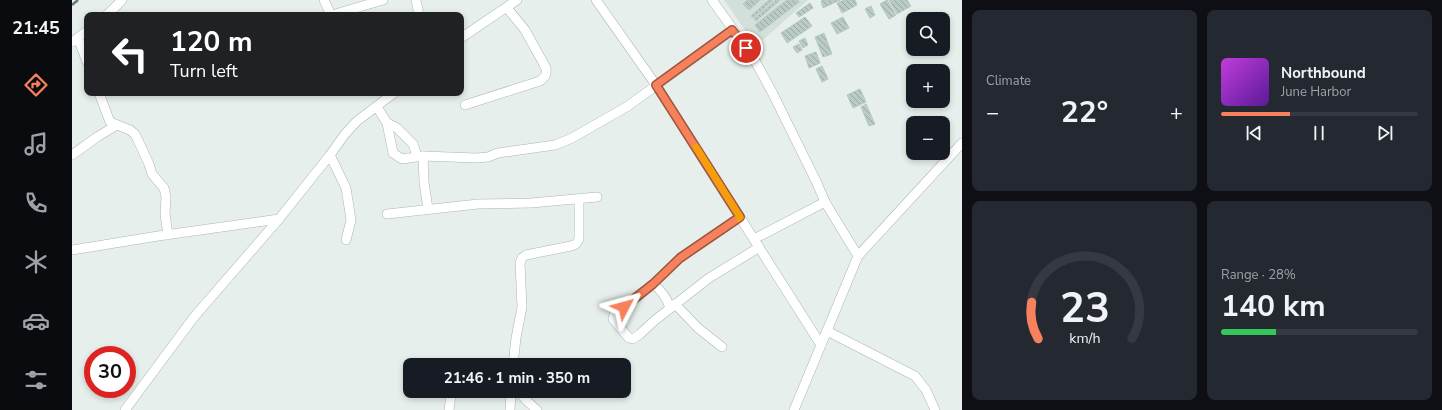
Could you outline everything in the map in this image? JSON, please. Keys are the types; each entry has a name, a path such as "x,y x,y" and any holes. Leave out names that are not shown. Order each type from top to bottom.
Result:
{"street":[{"path":"110,12 122,0"},
{"path":"324,0 330,12"},
{"path":"341,12 383,0"},
{"path":"416,0 418,12"},
{"path":"464,36 517,0"},
{"path":"596,0 656,85 754,239 758,248 821,345"},
{"path":"712,0 732,30 753,57 773,94 825,202 858,256"},
{"path":"465,105 540,80 545,77 547,73 546,68 525,30 507,8"},
{"path":"377,107 387,123 393,153 402,159 420,156 488,157 498,153 556,145 608,119 628,106 732,30"},
{"path":"84,33 75,40 84,56"},
{"path":"100,96 110,122 130,130 134,134 149,164 152,174 164,188 166,197 165,214 168,235"},
{"path":"125,410 194,317 278,219 330,155 345,134 357,121 390,96"},
{"path":"387,123 397,128 413,144 420,156 428,209"},
{"path":"72,155 117,125"},
{"path":"794,410 858,256 962,143"},
{"path":"330,155 346,188 351,220 346,240"},
{"path":"387,214 478,204 597,197"},
{"path":"513,358 522,308 520,264 522,258 526,255 576,244 579,239 579,198"},
{"path":"754,239 825,202"},
{"path":"740,217 680,258 653,284 614,315 613,319 629,338 633,339 709,278 758,248"},
{"path":"72,250 278,219"},
{"path":"653,284 673,306 722,347"},
{"path":"827,331 915,376 926,390 935,410"},
{"path":"449,410 451,398"},
{"path":"510,410 511,398"},
{"path":"524,398 537,410"}],"shaded area":[{"path":"724,0 808,0 756,46"}],"building":[{"path":"747,0 760,0 749,10 743,4"},
{"path":"769,0 773,0 753,18 751,16"},
{"path":"776,0 780,0 756,21 754,19"},
{"path":"787,0 798,0 799,2 760,32 755,25"},
{"path":"840,0 823,8 821,1"},
{"path":"844,0 855,0 857,5 842,13 837,3"},
{"path":"887,0 896,15 889,19 880,4"},
{"path":"889,0 907,0 911,6 897,14"},
{"path":"810,3 813,8 799,17 796,13"},
{"path":"871,6 875,15 870,18 865,9"},
{"path":"805,17 812,26 787,43 781,33"},
{"path":"843,17 849,28 837,34 831,23"},
{"path":"824,33 832,54 823,57 815,37"},
{"path":"805,38 808,45 803,48 799,41"},
{"path":"799,44 802,50 797,53 793,47"},
{"path":"816,52 820,63 809,68 805,56"},
{"path":"822,66 828,79 822,82 816,69"},
{"path":"860,89 866,102 853,108 847,95"},
{"path":"866,104 875,124 869,126 861,107"}],"railway":[{"path":"72,5 78,0"}],"slow traffic":[{"path":"696,147 740,217 739,218"}],"route":[{"path":"624,307 653,284 680,258 740,217 656,85 732,30 746,48"}]}
